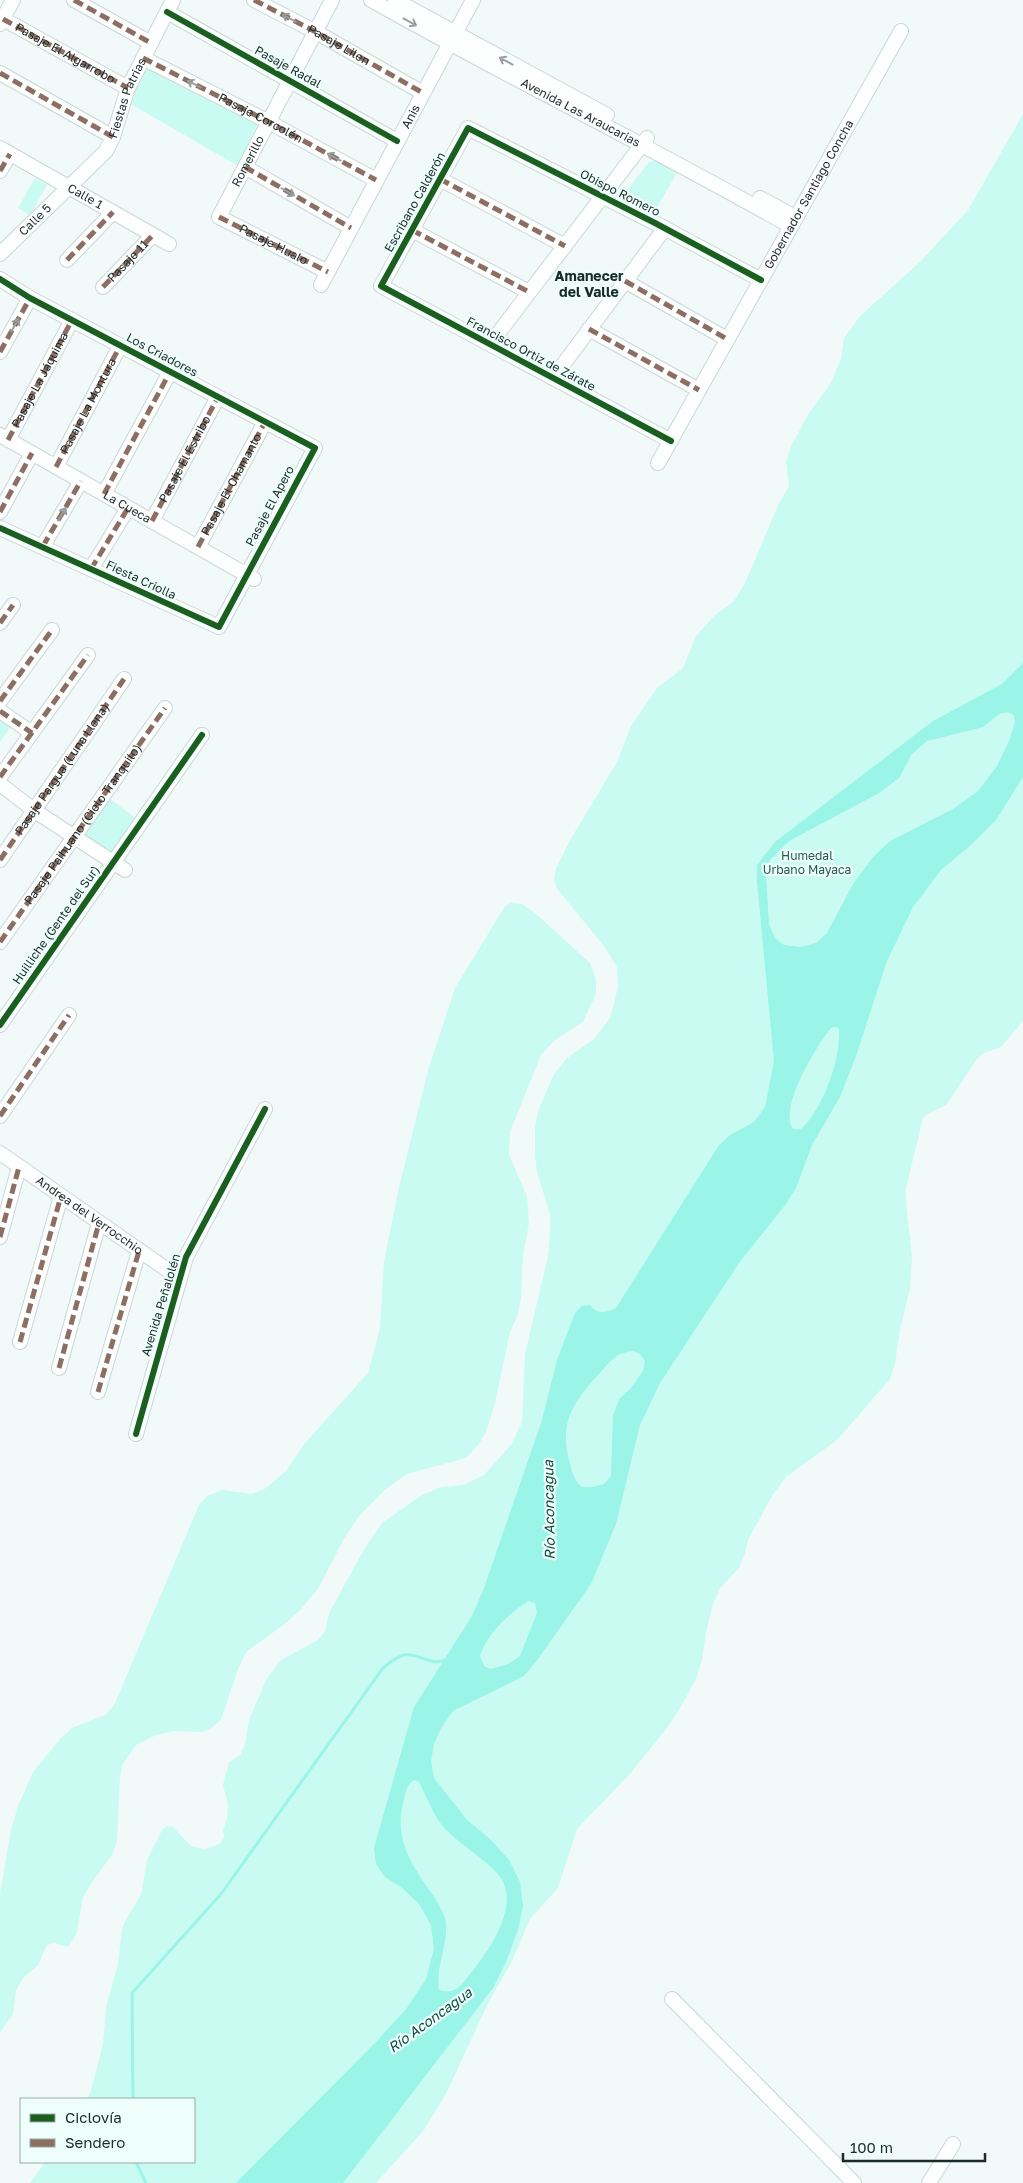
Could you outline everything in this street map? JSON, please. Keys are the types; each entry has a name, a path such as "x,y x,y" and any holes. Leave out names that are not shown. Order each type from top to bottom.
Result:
{"street":[{"path":"1,21 13,0"},
{"path":"74,0 151,42"},
{"name":"Pasaje Lilen","path":"254,0 316,32 423,94"},
{"name":"Romerillo","path":"219,217 332,0"},
{"name":"Avenida Las Araucarias","path":"371,0 452,39 646,141 793,222"},
{"name":"Avenida Las Araucarias","path":"395,0 452,39"},
{"name":"Anis","path":"321,285 473,0"},
{"name":"Fiestas Patrias","path":"70,188 106,151 113,137 128,88 170,6"},
{"name":"Pasaje Radal","path":"170,6 290,81 398,141"},
{"name":"Pasaje El Algarrobo","path":"1,21 128,88"},
{"name":"Gobernador Santiago Concha","path":"658,463 901,31"},
{"name":"Pasaje Corcolén","path":"143,58 269,122 376,180"},
{"path":"0,73 113,137"},
{"name":"Escribano Calderón","path":"381,286 468,128"},
{"name":"Obispo Romero","path":"468,128 665,228 760,280"},
{"path":"490,344 646,141"},
{"path":"0,171 5,151"},
{"name":"Calle 1","path":"5,151 169,244"},
{"path":"245,168 351,228"},
{"path":"440,179 565,246"},
{"name":"Calle 5","path":"0,254 70,188"},
{"path":"67,260 113,212"},
{"name":"Pasaje Hualo","path":"219,217 328,272"},
{"path":"553,378 665,228"},
{"path":"412,230 529,292"},
{"name":"Pasaje 11","path":"103,287 153,235"},
{"name":"Los Criadores","path":"0,279 30,298 314,448"},
{"path":"625,281 727,339"},
{"name":"Francisco Ortiz de Zárate","path":"381,286 670,441"},
{"path":"0,352 30,298"},
{"name":"Pasaje La Jáquima","path":"4,438 72,320"},
{"path":"589,329 699,390"},
{"name":"Pasaje La Montura","path":"56,467 120,346"},
{"path":"104,494 170,372"},
{"name":"Pasaje El Estribo","path":"152,521 218,397"},
{"name":"Pasaje El Chamanto","path":"198,547 265,422"},
{"name":"La Cueca","path":"4,438 250,577"},
{"name":"Pasaje El Apero","path":"250,577 314,448"},
{"path":"0,512 32,453"},
{"path":"43,546 82,481"},
{"path":"91,569 128,508"},
{"name":"Fiesta Criolla","path":"0,528 220,627 250,577"},
{"path":"0,623 13,605"},
{"path":"0,701 52,630"},
{"path":"0,777 88,655"},
{"name":"Pasaje Pargua (Luna Llena)","path":"0,860 124,679"},
{"name":"Pasaje Paihuano (Cielo Tranquilo)","path":"0,942 165,708"},
{"path":"0,711 32,733"},
{"name":"Huilliche (Gente del Sur)","path":"0,1025 119,866 202,735"},
{"path":"0,784 35,811 119,866"},
{"path":"0,1116 69,1015"},
{"name":"Avenida Peñalolén","path":"136,1434 186,1256 265,1109"},
{"name":"Andrea del Verrocchio","path":"0,1153 179,1278"},
{"path":"0,1237 19,1168"},
{"path":"20,1342 61,1196"},
{"path":"59,1368 99,1223"},
{"path":"98,1392 139,1251"},
{"path":"672,1999 854,2183"},
{"path":"929,2183 953,2144"}],"green space":[{"path":"149,65 258,123 238,166 129,103"},
{"name":"Humedal Urbano Mayaca","path":"1023,114 1023,1021 1001,1047 984,1053 977,1059 947,1104 923,1118 906,1188 912,1257 910,1289 900,1330 895,1364 890,1379 837,1440 786,1477 772,1496 748,1540 739,1568 721,1587 713,1604 702,1660 696,1679 679,1710 629,1775 577,1829 558,1888 530,1919 511,1963 489,2001 447,2092 424,2130 376,2183 30,2183 44,2163 195,2163 195,2098 87,2098 90,2094 103,2044 106,2007 118,1964 122,1928 141,1895 147,1860 162,1830 167,1826 173,1827 191,1846 204,1849 220,1844 224,1837 223,1830 227,1819 228,1805 223,1785 229,1762 240,1755 245,1744 249,1720 267,1678 281,1660 318,1640 325,1631 329,1613 366,1546 382,1523 422,1495 441,1487 463,1485 484,1475 511,1445 522,1422 525,1354 548,1256 550,1236 550,1214 537,1172 535,1156 535,1128 538,1111 554,1074 567,1058 594,1039 610,1018 618,987 617,967 604,946 558,890 554,881 555,871 570,840 617,762 631,726 657,688 683,668 696,636 714,616 734,601 745,583 779,503 789,486 786,461 792,444 809,413 829,386 841,359 844,338 860,316 920,262 968,210"},
{"path":"655,160 677,173 652,216 628,203 625,193 649,162"},
{"path":"35,178 47,185 30,215 18,208"},
{"path":"0,721 10,728 0,742"},
{"path":"106,796 137,819 111,854 78,834"},
{"path":"511,903 522,904 535,913 590,963 596,979 596,994 583,1022 555,1040 541,1055 510,1132 509,1155 527,1196 529,1223 523,1256 521,1299 517,1317 510,1332 495,1403 486,1432 479,1444 466,1458 407,1474 386,1489 359,1516 345,1537 318,1589 286,1623 246,1652 237,1672 221,1720 202,1732 174,1731 156,1735 136,1745 123,1764 120,1776 117,1841 112,1855 83,1897 77,1932 70,1945 66,1947 55,1943 47,1945 38,1965 23,1978 16,1991 13,2014 0,2033 0,1894 11,1829 18,1806 33,1772 60,1739 72,1728 107,1714 115,1703 199,1505 207,1496 222,1490 252,1494 266,1488 286,1471 305,1443 368,1373 380,1328 384,1261 399,1187 428,1070 455,988 505,906"}],"water":[{"name":"Río Aconcagua","path":"1023,663 1023,777 996,820 971,845 941,870 913,907 887,961 856,1056 840,1097 812,1145 796,1188 786,1204 739,1263 660,1383 640,1425 616,1524 591,1584 524,1676 453,1711 441,1728 434,1744 431,1761 434,1778 467,1820 490,1839 509,1860 520,1882 523,1906 518,1930 506,1962 493,1988 343,2183 236,2183 375,2043 407,2008 426,1979 434,1949 431,1925 419,1904 401,1887 385,1877 376,1864 374,1848 414,1707 472,1616 484,1588 541,1423 557,1360 575,1313 582,1306 590,1305 599,1312 616,1308 719,1145 730,1135 754,1122 765,1107 774,1061 757,865 775,842 933,721 1002,684","holes":["1008,712 1014,715 1015,722 1009,741 997,766 978,791 953,809 890,841 873,857 853,884 827,933 816,943 800,947 784,945 775,938 769,924 766,875 770,860 789,841 879,793 899,778 912,754 927,741 983,727 999,714","831,1028 839,1029 839,1041 834,1069 829,1083 809,1120 801,1129 793,1129 790,1119 795,1092 809,1062","633,1351 640,1354 645,1361 643,1371 630,1389 619,1399 613,1416 611,1476 604,1484 582,1487 573,1475 566,1447 566,1434 571,1413 582,1393 607,1365 617,1356","528,1601 535,1603 537,1613 520,1656 508,1664 491,1669 484,1666 480,1656 483,1648 493,1632 513,1612","414,1780 419,1782 442,1826 497,1873 504,1884 507,1896 502,1922 489,1948 464,1982 451,1991 439,1990 438,1982 446,1931 445,1918 442,1910 410,1859 402,1837 401,1812 406,1791"]}],"waterway":[{"path":"133,2098 132,1993 221,1894 383,1668 404,1655 436,1662 447,1659"},
{"path":"136,2163 146,2183"}],"marked path":[{"path":"74,0 151,43"},
{"path":"254,0 316,32 423,93"},
{"path":"3,19 128,88"},
{"path":"143,58 269,122 376,180"},
{"path":"0,73 113,137"},
{"path":"0,171 10,154"},
{"path":"245,167 351,228"},
{"path":"440,179 565,246"},
{"path":"67,260 113,212"},
{"path":"219,217 328,272"},
{"path":"412,230 529,292"},
{"path":"103,287 153,235"},
{"path":"625,281 727,339"},
{"path":"0,352 30,298"},
{"path":"8,440 72,320"},
{"path":"589,329 699,390"},
{"path":"56,467 120,346"},
{"path":"104,494 170,372"},
{"path":"152,521 218,397"},
{"path":"198,547 265,422"},
{"path":"0,512 32,453"},
{"path":"43,546 81,481"},
{"path":"91,569 128,508"},
{"path":"0,623 13,605"},
{"path":"0,701 52,630"},
{"path":"0,777 88,655"},
{"path":"0,860 124,679"},
{"path":"0,942 165,708"},
{"path":"0,711 32,733"},
{"path":"0,1116 69,1015"},
{"path":"0,1237 19,1167"},
{"path":"20,1342 61,1196"},
{"path":"59,1368 99,1223"},
{"path":"98,1392 139,1251"}],"cycle path":[{"path":"167,12 397,141"},
{"path":"671,441 381,286 468,128 655,223 761,280"},
{"path":"0,279 30,298 315,448 219,627 0,528"},
{"path":"0,1025 202,735"},
{"path":"136,1434 186,1257 265,1109"}],"district":[{"name":"Amanecer del Valle","path":"589,284"}]}
